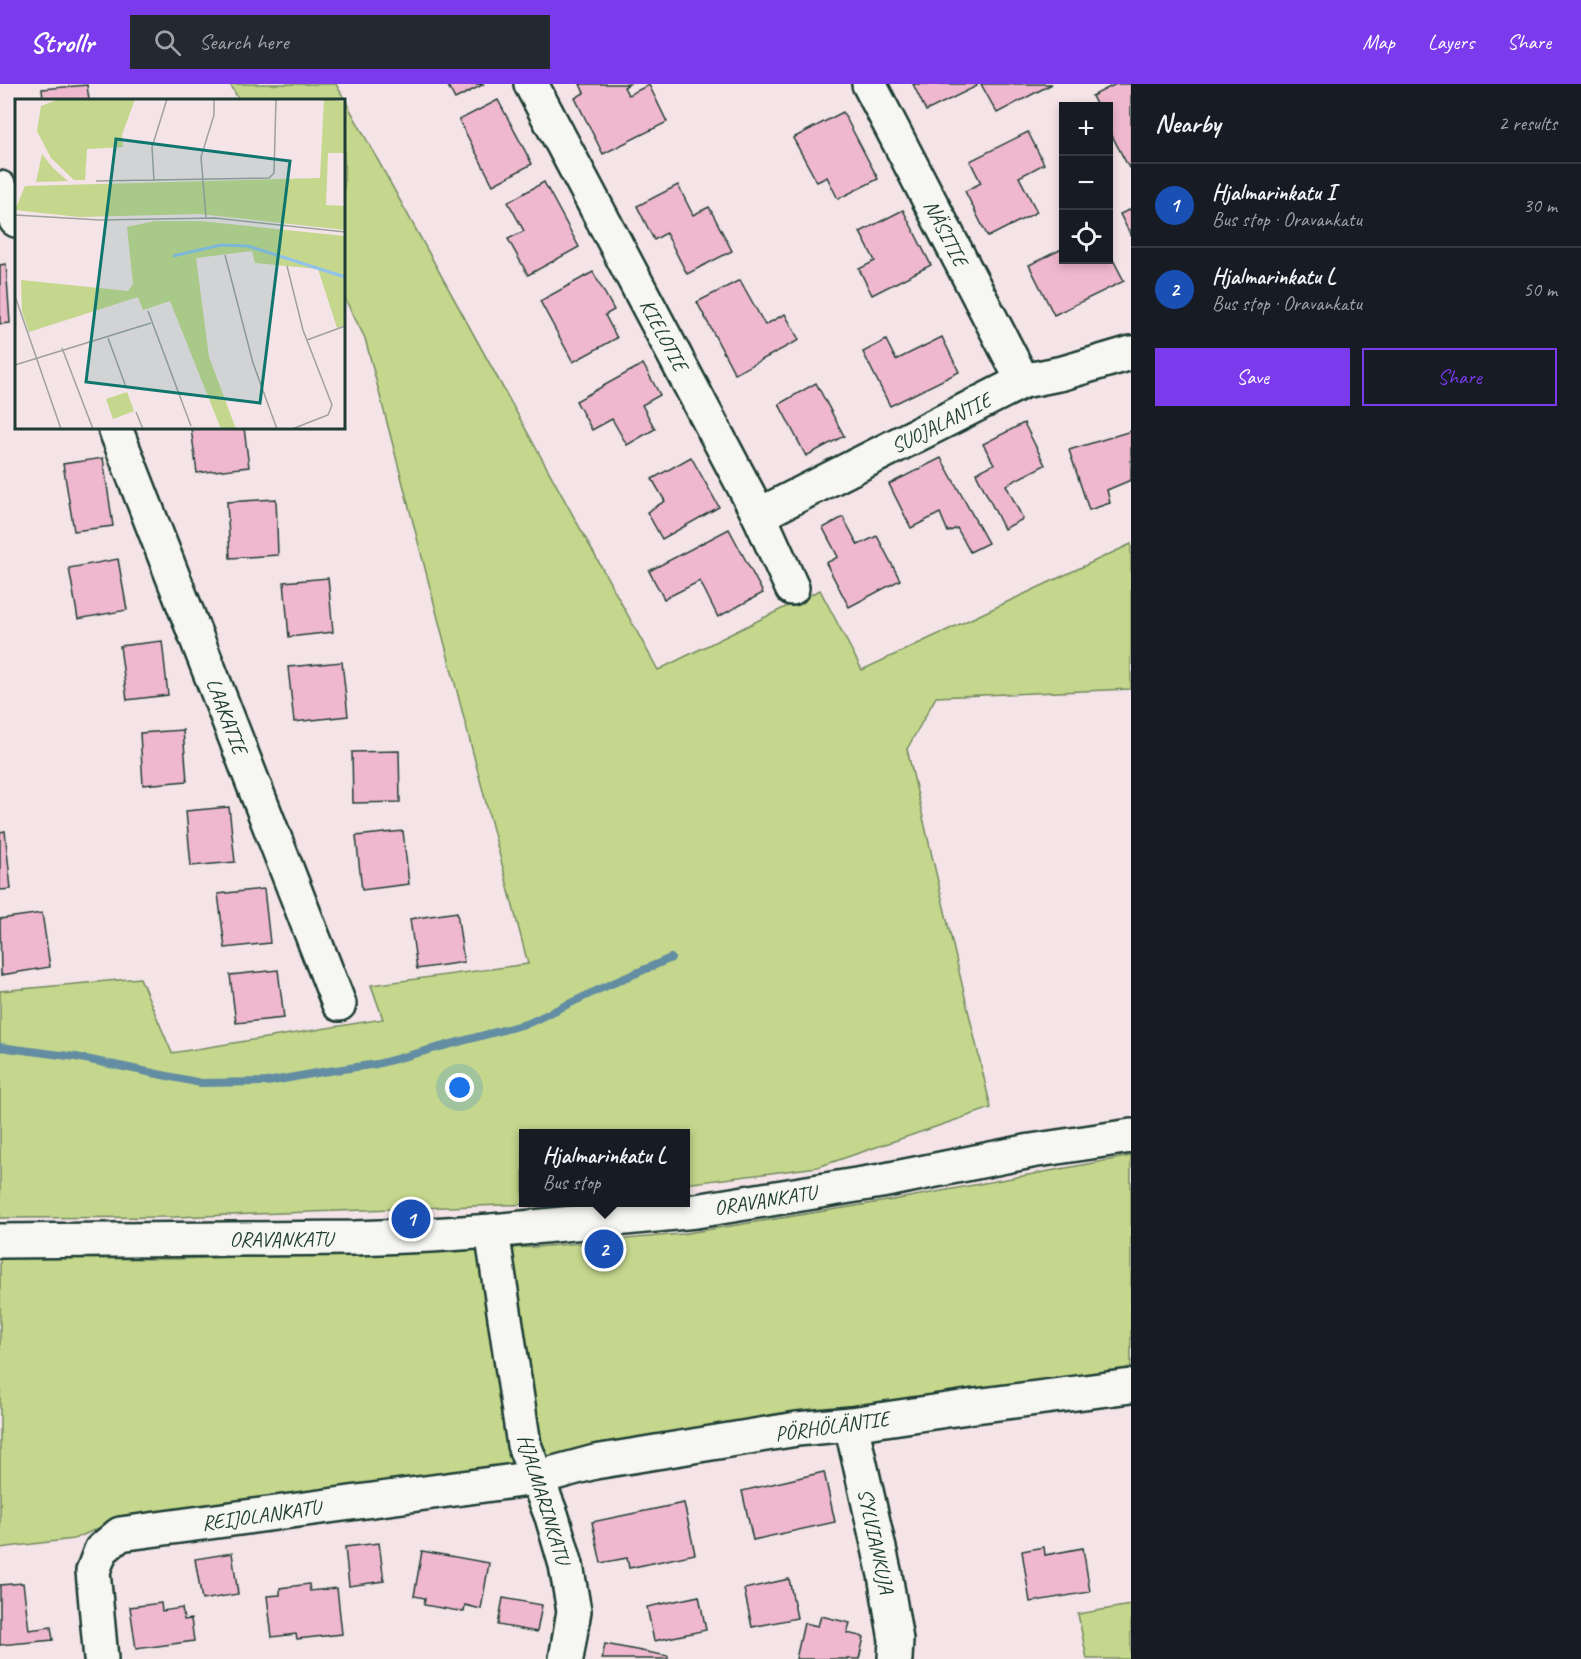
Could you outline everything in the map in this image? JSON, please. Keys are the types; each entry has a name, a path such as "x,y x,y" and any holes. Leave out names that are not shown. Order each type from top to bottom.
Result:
{"street":[{"name":"KIELOTIE","path":"531,84 759,515 792,588"},
{"name":"NÄSITIE","path":"869,84 1023,381"},
{"path":"0,188 15,218"},
{"name":"SUOJALANTIE","path":"759,515 1023,381 1063,373 1131,353"},
{"name":"LAAKATIE","path":"115,429 339,1004"},
{"name":"ORAVANKATU","path":"0,1240 355,1238 431,1236 492,1231 696,1211 881,1181 1031,1151 1131,1136"},
{"name":"HJALMARINKATU","path":"492,1231 524,1445 552,1517 566,1565 574,1611 566,1659"},
{"name":"PÖRHÖLÄNTIE","path":"536,1478 596,1462 797,1429 851,1424 1131,1386"},
{"name":"SYLVIANKUJA","path":"851,1424 885,1575 896,1640 895,1659"},
{"name":"REIJOLANKATU","path":"101,1659 93,1571 101,1550 120,1534 536,1478"}],"green space":[{"path":"230,84 336,84 344,99 238,99"},
{"path":"345,100 658,670 820,590 862,670 1131,544 1131,689 936,697 907,749 991,1108 818,1167 690,1183 690,1129 519,1129 519,1205 174,1217 0,1218 0,991 140,978 172,1053 383,1019 371,985 528,964 365,338 345,299"},
{"path":"1131,1156 1131,1373 477,1473 124,1517 74,1539 0,1548 0,1258 176,1259 536,1247 681,1234 893,1200"},
{"path":"1131,1605 1131,1659 1087,1659 1078,1614"}],"building":[{"path":"447,84 484,84 455,99"},
{"path":"580,84 629,84 624,87 628,95 649,85 667,122 603,154 575,98 584,93"},
{"path":"913,84 976,84 977,86 926,111"},
{"path":"981,84 1052,84 997,113"},
{"path":"1116,84 1131,84 1131,167 1129,168 1113,138 1113,102 1095,102 1092,96"},
{"path":"87,85 89,99 43,99 42,89"},
{"path":"498,100 532,164 493,185 459,120"},
{"path":"843,112 878,179 838,199 827,177 817,182 793,138"},
{"path":"1028,132 1044,164 1019,177 1037,212 988,237 965,191 981,183 970,161"},
{"path":"544,182 579,247 528,275 508,239 524,231 508,202"},
{"path":"678,185 693,215 709,207 732,251 687,274 666,233 654,240 637,206"},
{"path":"1131,209 1131,236 1120,214"},
{"path":"903,210 931,265 872,295 859,269 875,261 860,232"},
{"path":"1059,250 1059,264 1113,264 1113,260 1124,281 1054,315 1029,265"},
{"path":"6,264 10,323 0,324 0,265"},
{"path":"593,272 614,310 605,315 617,338 573,362 540,301"},
{"path":"740,280 765,325 785,314 799,340 735,374 697,302"},
{"path":"942,337 959,372 890,406 863,352 886,340 896,360"},
{"path":"643,364 660,395 642,405 655,429 627,445 612,419 592,430 576,401"},
{"path":"816,383 844,436 806,456 779,404"},
{"path":"1024,423 1045,465 1006,485 1023,519 1004,529 976,473 994,464 983,444"},
{"path":"191,429 244,429 249,467 197,473"},
{"path":"1131,431 1131,480 1107,490 1110,503 1089,510 1069,450"},
{"path":"691,457 719,507 662,539 647,512 665,501 652,479"},
{"path":"103,458 113,526 74,531 63,464"},
{"path":"941,458 988,543 970,552 957,528 948,532 940,513 911,528 889,484"},
{"path":"276,499 278,555 230,558 227,502"},
{"path":"843,517 858,545 877,536 900,580 849,607 826,563 838,557 823,528"},
{"path":"729,529 763,593 718,617 700,581 664,599 649,571"},
{"path":"118,559 127,610 78,619 69,568"},
{"path":"328,578 333,632 289,637 284,582"},
{"path":"162,641 168,695 127,700 120,646"},
{"path":"342,662 348,716 294,722 288,667"},
{"path":"183,730 187,781 143,785 140,733"},
{"path":"399,751 400,802 353,803 352,752"},
{"path":"229,807 235,862 191,866 186,811"},
{"path":"5,831 11,889 0,890 0,832"},
{"path":"403,831 409,884 362,890 356,836"},
{"path":"264,889 270,943 225,948 218,894"},
{"path":"457,912 464,962 417,969 410,919"},
{"path":"42,913 50,967 1,975 0,919"},
{"path":"278,970 284,1018 236,1023 230,975"},
{"path":"824,1472 835,1522 753,1540 742,1491"},
{"path":"684,1503 695,1554 629,1568 627,1558 601,1563 592,1522"},
{"path":"379,1543 384,1581 349,1586 345,1547"},
{"path":"1044,1547 1045,1555 1083,1548 1090,1592 1030,1602 1022,1551"},
{"path":"422,1551 489,1563 481,1609 465,1605 464,1612 424,1605 425,1598 414,1596"},
{"path":"232,1553 238,1594 202,1600 195,1559"},
{"path":"789,1579 797,1618 752,1627 744,1589"},
{"path":"23,1583 29,1630 51,1627 53,1640 0,1645 0,1585"},
{"path":"309,1584 310,1591 337,1588 342,1634 297,1639 296,1634 272,1637 267,1596 280,1595 280,1588"},
{"path":"699,1596 706,1630 654,1641 647,1607"},
{"path":"503,1598 542,1605 537,1632 498,1625"},
{"path":"161,1603 162,1611 182,1608 184,1620 191,1619 194,1641 136,1649 130,1607"},
{"path":"821,1616 850,1623 847,1633 864,1637 859,1659 796,1659 804,1623 818,1626"},
{"path":"605,1644 668,1656 668,1659 602,1659"}],"waterway":[{"path":"0,1047 76,1057 201,1083 267,1082 377,1064 529,1023 671,958"}],"place":[{"name":"Hjalmarinkatu I","path":"411,1219"},
{"name":"Hjalmarinkatu L","path":"604,1249"}]}
